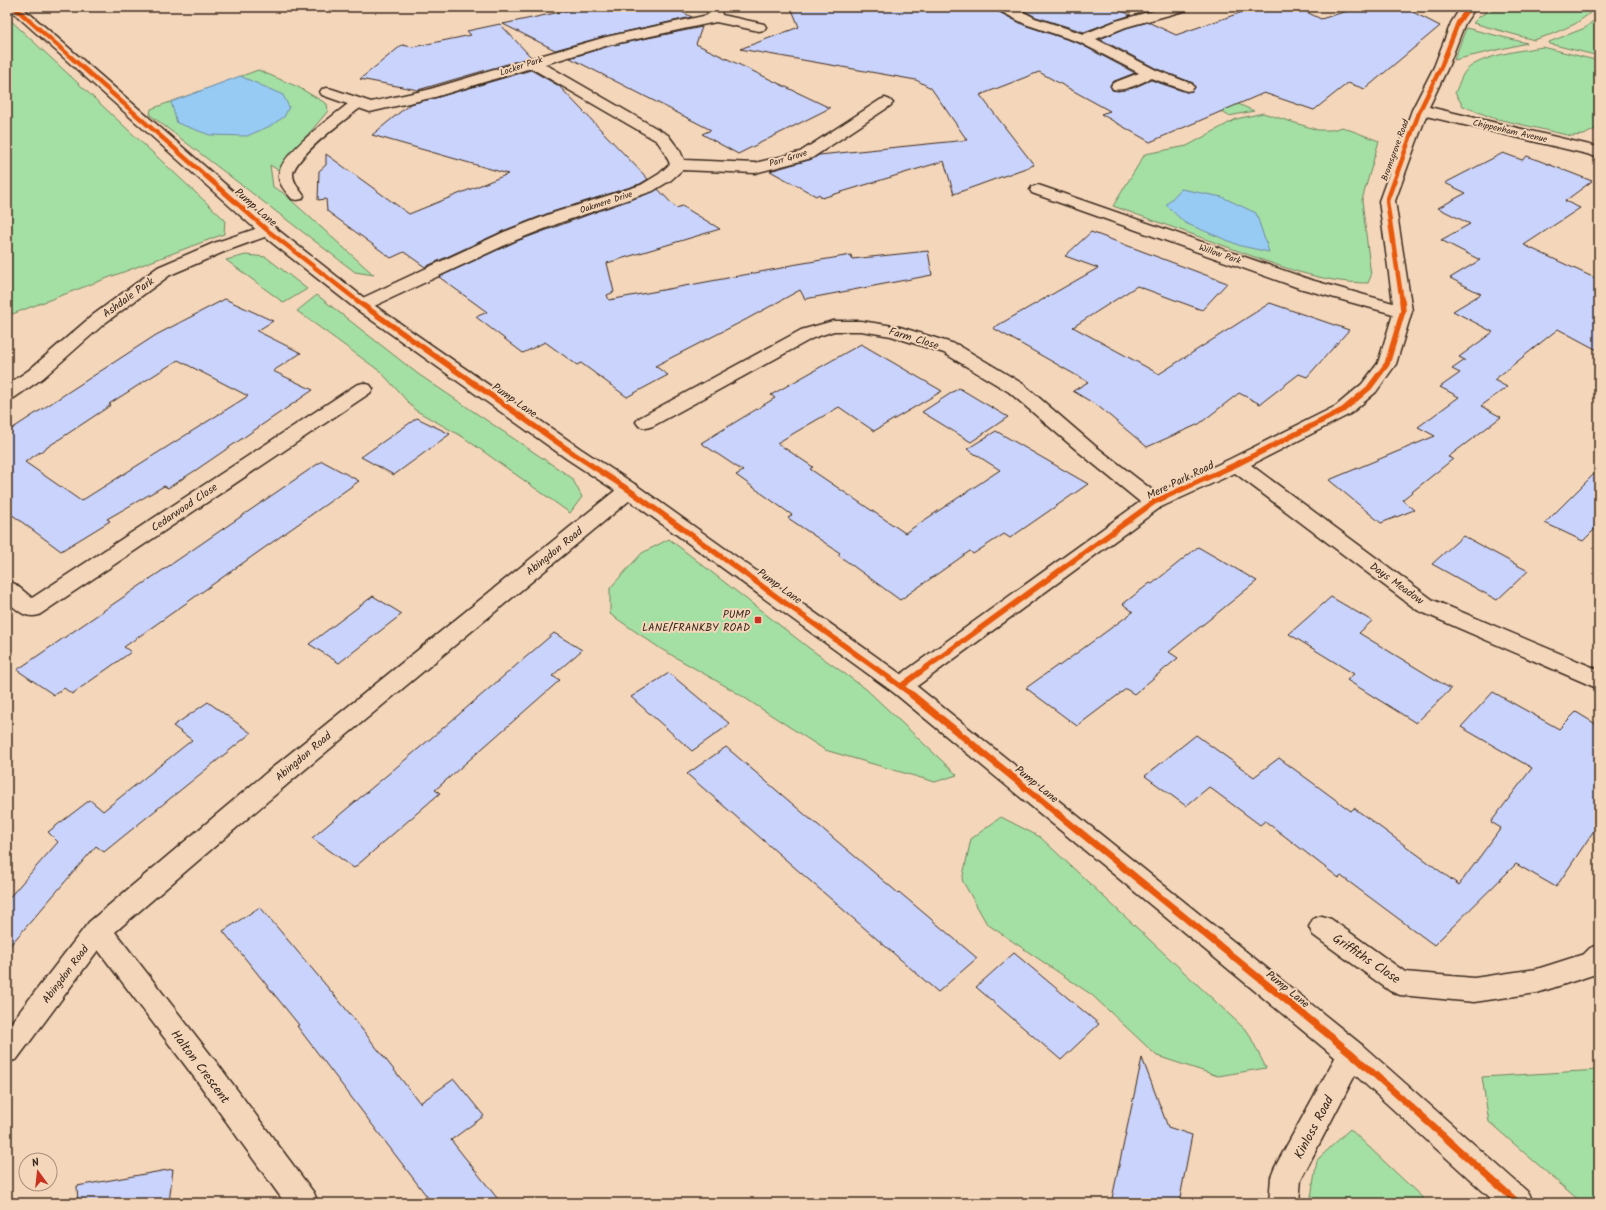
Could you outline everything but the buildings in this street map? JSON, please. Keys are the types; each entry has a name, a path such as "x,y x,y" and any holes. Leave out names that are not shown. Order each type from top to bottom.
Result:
{"street":[{"name":"Pump Lane","path":"14,7 267,230 362,304 567,449 629,490 901,686 1352,1054 1518,1203"},
{"path":"1003,7 1030,21 1084,39 1151,73 1187,87"},
{"path":"1084,39 1121,24 1182,7"},
{"name":"Bromsgrove Road","path":"1403,311 1387,201 1420,110 1441,67 1458,23 1467,7"},
{"name":"Locker Park","path":"327,92 370,107 430,94 606,40 715,12 759,27"},
{"path":"531,62 662,138 672,151 678,165"},
{"path":"1118,86 1151,73"},
{"name":"Parr Grove","path":"678,165 754,168 806,155 885,103"},
{"name":"Chippenham Avenue","path":"1420,110 1597,149"},
{"name":"Oakmere Drive","path":"362,304 510,236 556,218 647,188 665,177 678,165"},
{"name":"Willow Park","path":"1038,190 1306,284 1403,311"},
{"name":"Ashdale Park","path":"7,394 36,374 99,319 164,271 220,247 267,230"},
{"name":"Mere Park Road","path":"901,686 1154,502 1237,464 1343,410 1369,388 1387,364 1403,311"},
{"name":"Farm Close","path":"646,422 807,334 833,326 868,327 894,331 951,349 1016,388 1087,449 1154,502"},
{"name":"Cedarwood Close","path":"7,590 31,609 363,389"},
{"name":"Days Meadow","path":"1237,464 1425,604 1599,680"},
{"name":"Abingdon Road","path":"7,1050 98,930 298,760 629,490"},
{"name":"Griffiths Close","path":"1322,927 1400,982 1407,983 1474,990 1537,981 1593,963 1599,956"},
{"name":"Halton Crescent","path":"98,930 207,1072 303,1203"},
{"name":"Kinloss Road","path":"1284,1203 1286,1177 1352,1054"}],"lane":[{"path":"297,196 288,186 286,173 294,159 310,142 358,103"}],"green space":[{"path":"1496,7 1593,7 1589,14 1575,24 1534,40 1473,23 1480,16"},
{"path":"1599,16 1599,56 1550,44 1549,42 1585,28"},
{"path":"7,17 225,220 224,234 7,316"},
{"path":"1466,28 1527,43 1454,60"},
{"path":"1543,47 1599,61 1599,127 1584,135 1571,136 1493,118 1463,106 1455,93 1464,73 1470,67 1489,58"},
{"path":"258,70 298,87 327,104 328,111 278,170 270,165 273,187 282,192 374,275 355,272 150,115 151,109"},
{"path":"1207,90 1254,111 1229,116 1195,98"},
{"path":"1263,113 1318,130 1332,130 1342,127 1379,141 1362,200 1371,276 1368,283 1333,280 1299,272 1113,206 1145,154 1187,146 1236,119"},
{"path":"246,255 266,257 307,289 284,303 226,260"},
{"path":"317,295 418,374 572,478 582,497 570,513 463,437 415,410 381,372 297,311"},
{"path":"669,539 809,648 866,689 957,775 935,782 825,750 734,691 661,649 610,614 610,588 642,553"},
{"path":"1001,817 1040,837 1248,1032 1266,1068 1218,1076 1157,1056 1092,995 987,924 962,880 971,839"},
{"path":"1599,1070 1599,1203 1582,1203 1489,1122 1482,1077"},
{"path":"1350,1129 1428,1203 1310,1203 1317,1160"}],"water":[{"path":"240,76 283,95 289,107 284,117 270,126 247,136 210,135 177,123 171,102"},
{"path":"1181,189 1222,197 1256,213 1269,252 1241,246 1185,223 1166,205"}],"cycle path":[{"path":"14,7 267,230 362,305 574,454 629,490 901,686 1352,1054 1518,1203"},
{"path":"901,686 1154,502 1237,464 1343,410 1369,388 1387,364 1403,311 1387,201 1420,110 1441,67 1458,23 1469,7"}],"place":[{"name":"PUMP LANE/FRANKBY ROAD","path":"758,620"}]}
